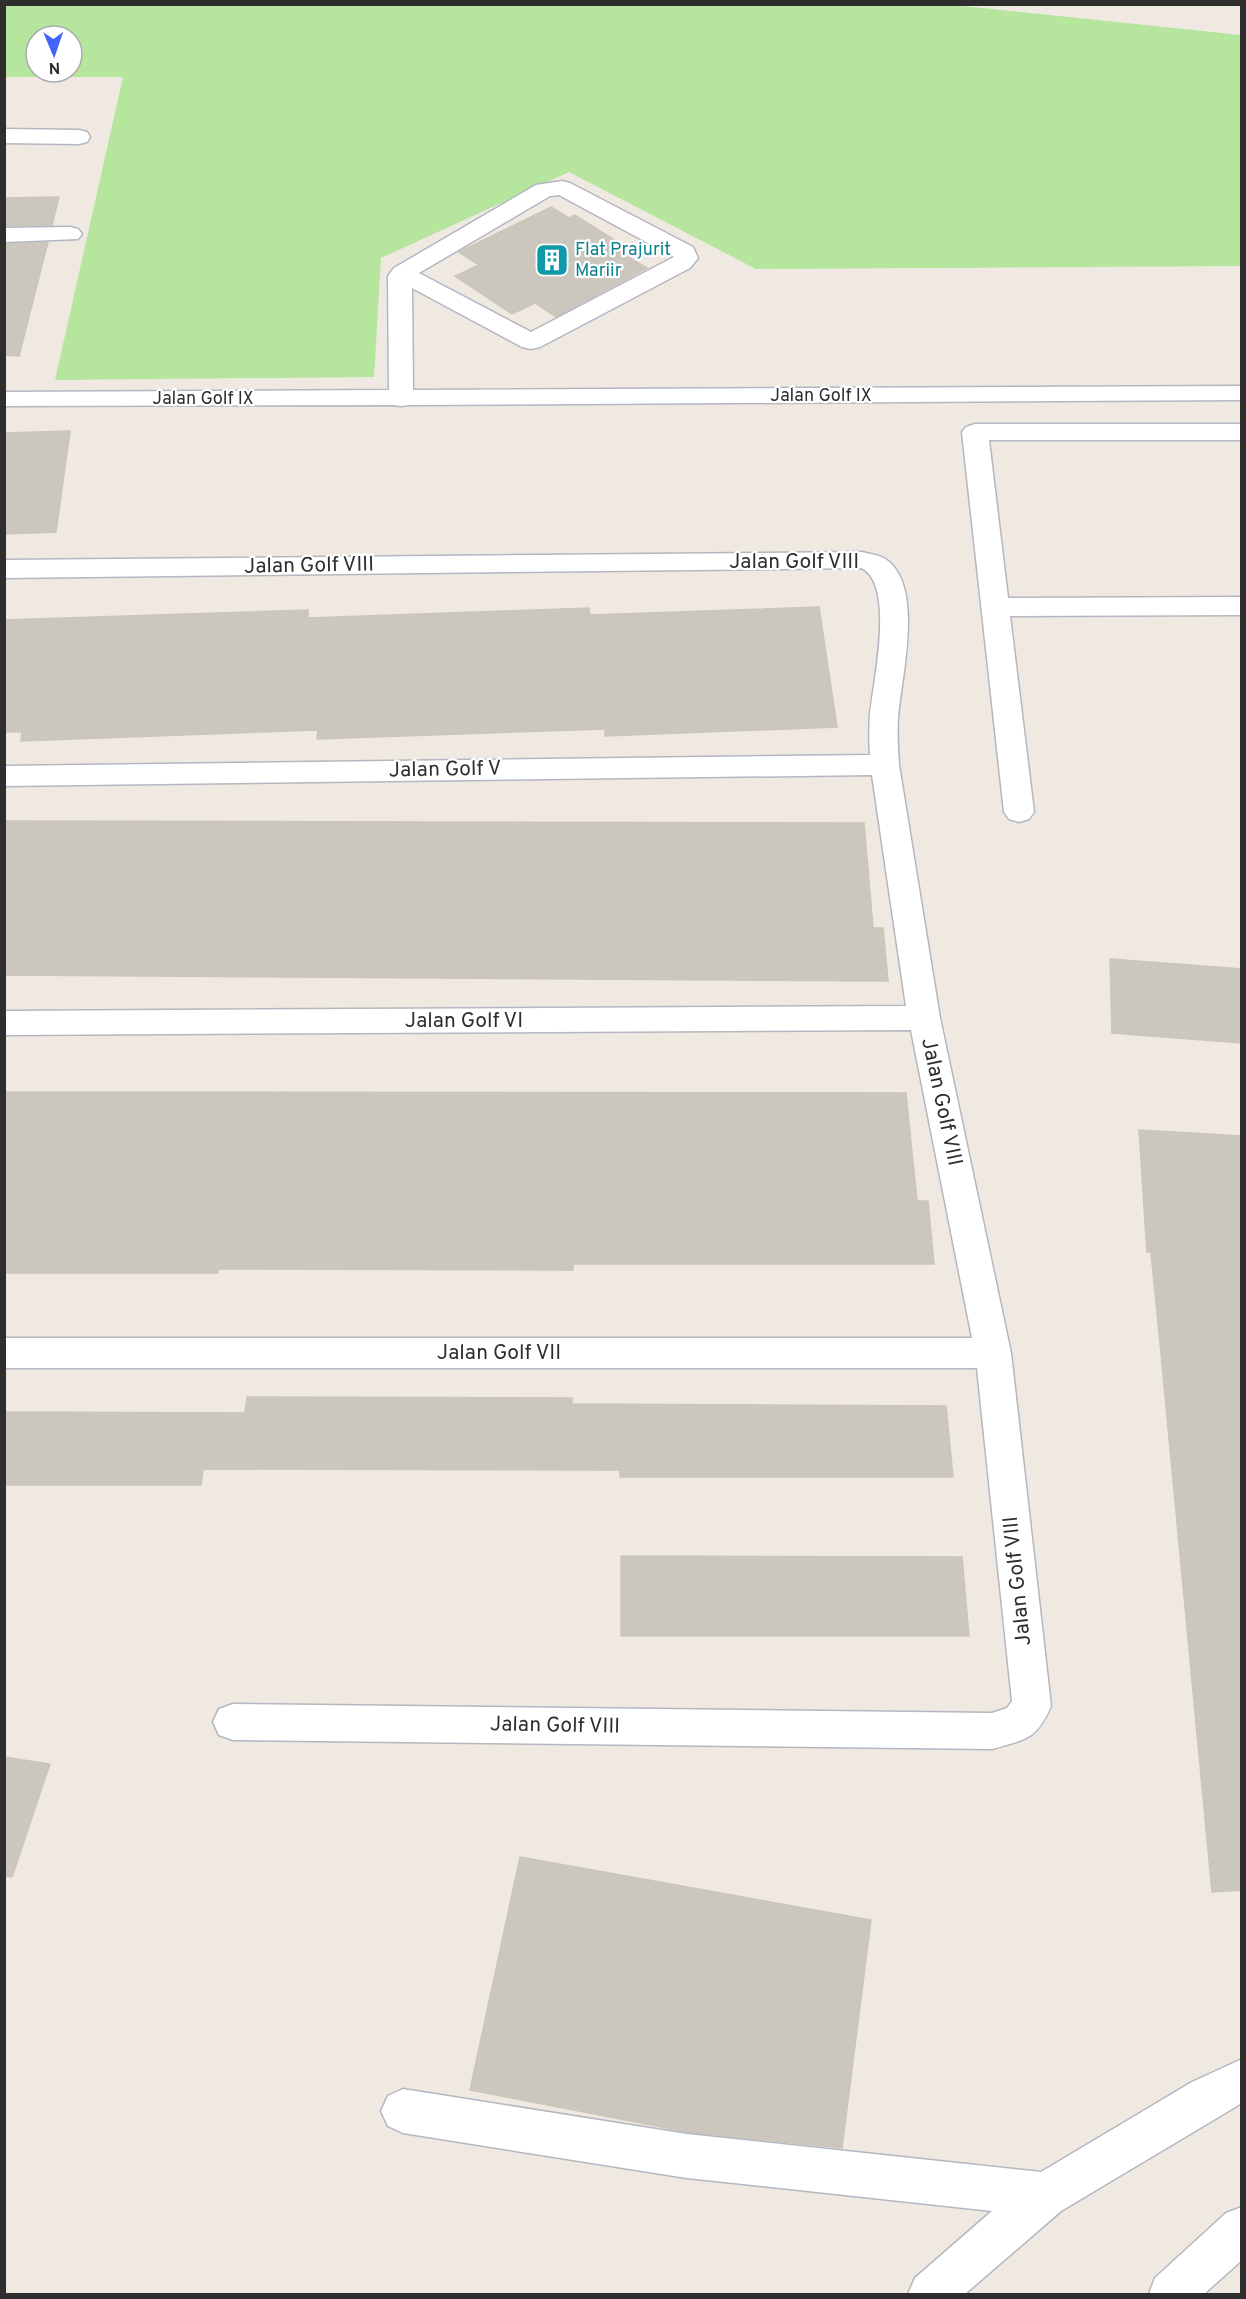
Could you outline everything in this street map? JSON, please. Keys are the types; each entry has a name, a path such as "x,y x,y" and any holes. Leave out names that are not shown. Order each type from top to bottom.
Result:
{"street":[{"path":"4,136 79,137"},
{"path":"401,399 399,278 402,273 544,190 562,188 685,252 686,258 682,263 531,342 402,273"},
{"path":"4,235 70,234"},
{"name":"Jalan Golf IX","path":"4,399 401,399 1242,393"},
{"path":"1019,812 975,432 1242,432"},
{"name":"Jalan Golf VIII","path":"4,569 862,560 875,564 883,571 892,596 892,655 883,732 885,765 924,1018 993,1353 1032,1706 1020,1722 992,1731 233,1722"},
{"path":"995,607 1242,606"},
{"name":"Jalan Golf V","path":"4,776 885,765"},
{"name":"Jalan Golf VI","path":"4,1023 924,1018"},
{"name":"Jalan Golf VII","path":"4,1353 993,1353"},
{"path":"931,2295 1045,2195 1207,2097 1242,2080"},
{"path":"403,2111 687,2156 1045,2195"},
{"path":"1171,2295 1242,2229"}],"green space":[{"path":"944,4 1241,35 1241,266 756,269 569,172 381,258 374,377 55,380 123,77 84,77 84,24 24,24 24,77 5,77 4,5"}],"building":[{"path":"59,197 52,225 4,226 4,198"},
{"name":"Flat Prajurit Mariir","path":"551,207 569,218 575,215 632,251 625,255 647,268 556,317 535,303 512,314 455,276 479,265 459,252"},
{"path":"48,242 19,356 4,355 4,244"},
{"path":"70,431 56,532 4,534 4,433"},
{"path":"819,607 837,727 605,736 605,729 317,739 318,730 21,741 22,732 4,732 4,620 308,610 308,618 589,608 590,615"},
{"path":"4,821 864,823 873,928 883,928 888,981 4,975"},
{"path":"1110,959 1242,969 1242,1043 1112,1033"},
{"path":"4,1092 906,1093 917,1201 928,1201 934,1264 573,1264 573,1270 218,1269 218,1273 4,1273"},
{"path":"1139,1130 1242,1136 1242,1890 1212,1892 1151,1252 1147,1252"},
{"path":"247,1397 572,1398 572,1404 946,1406 953,1477 620,1477 620,1470 203,1469 201,1485 4,1485 4,1412 245,1413"},
{"path":"621,1556 962,1557 969,1636 621,1636"},
{"path":"4,1757 50,1764 12,1877 4,1876"},
{"path":"520,1857 871,1920 842,2148 687,2132 470,2090"}],"place":[{"name":"Flat Prajurit Mariir","path":"552,260"}]}
